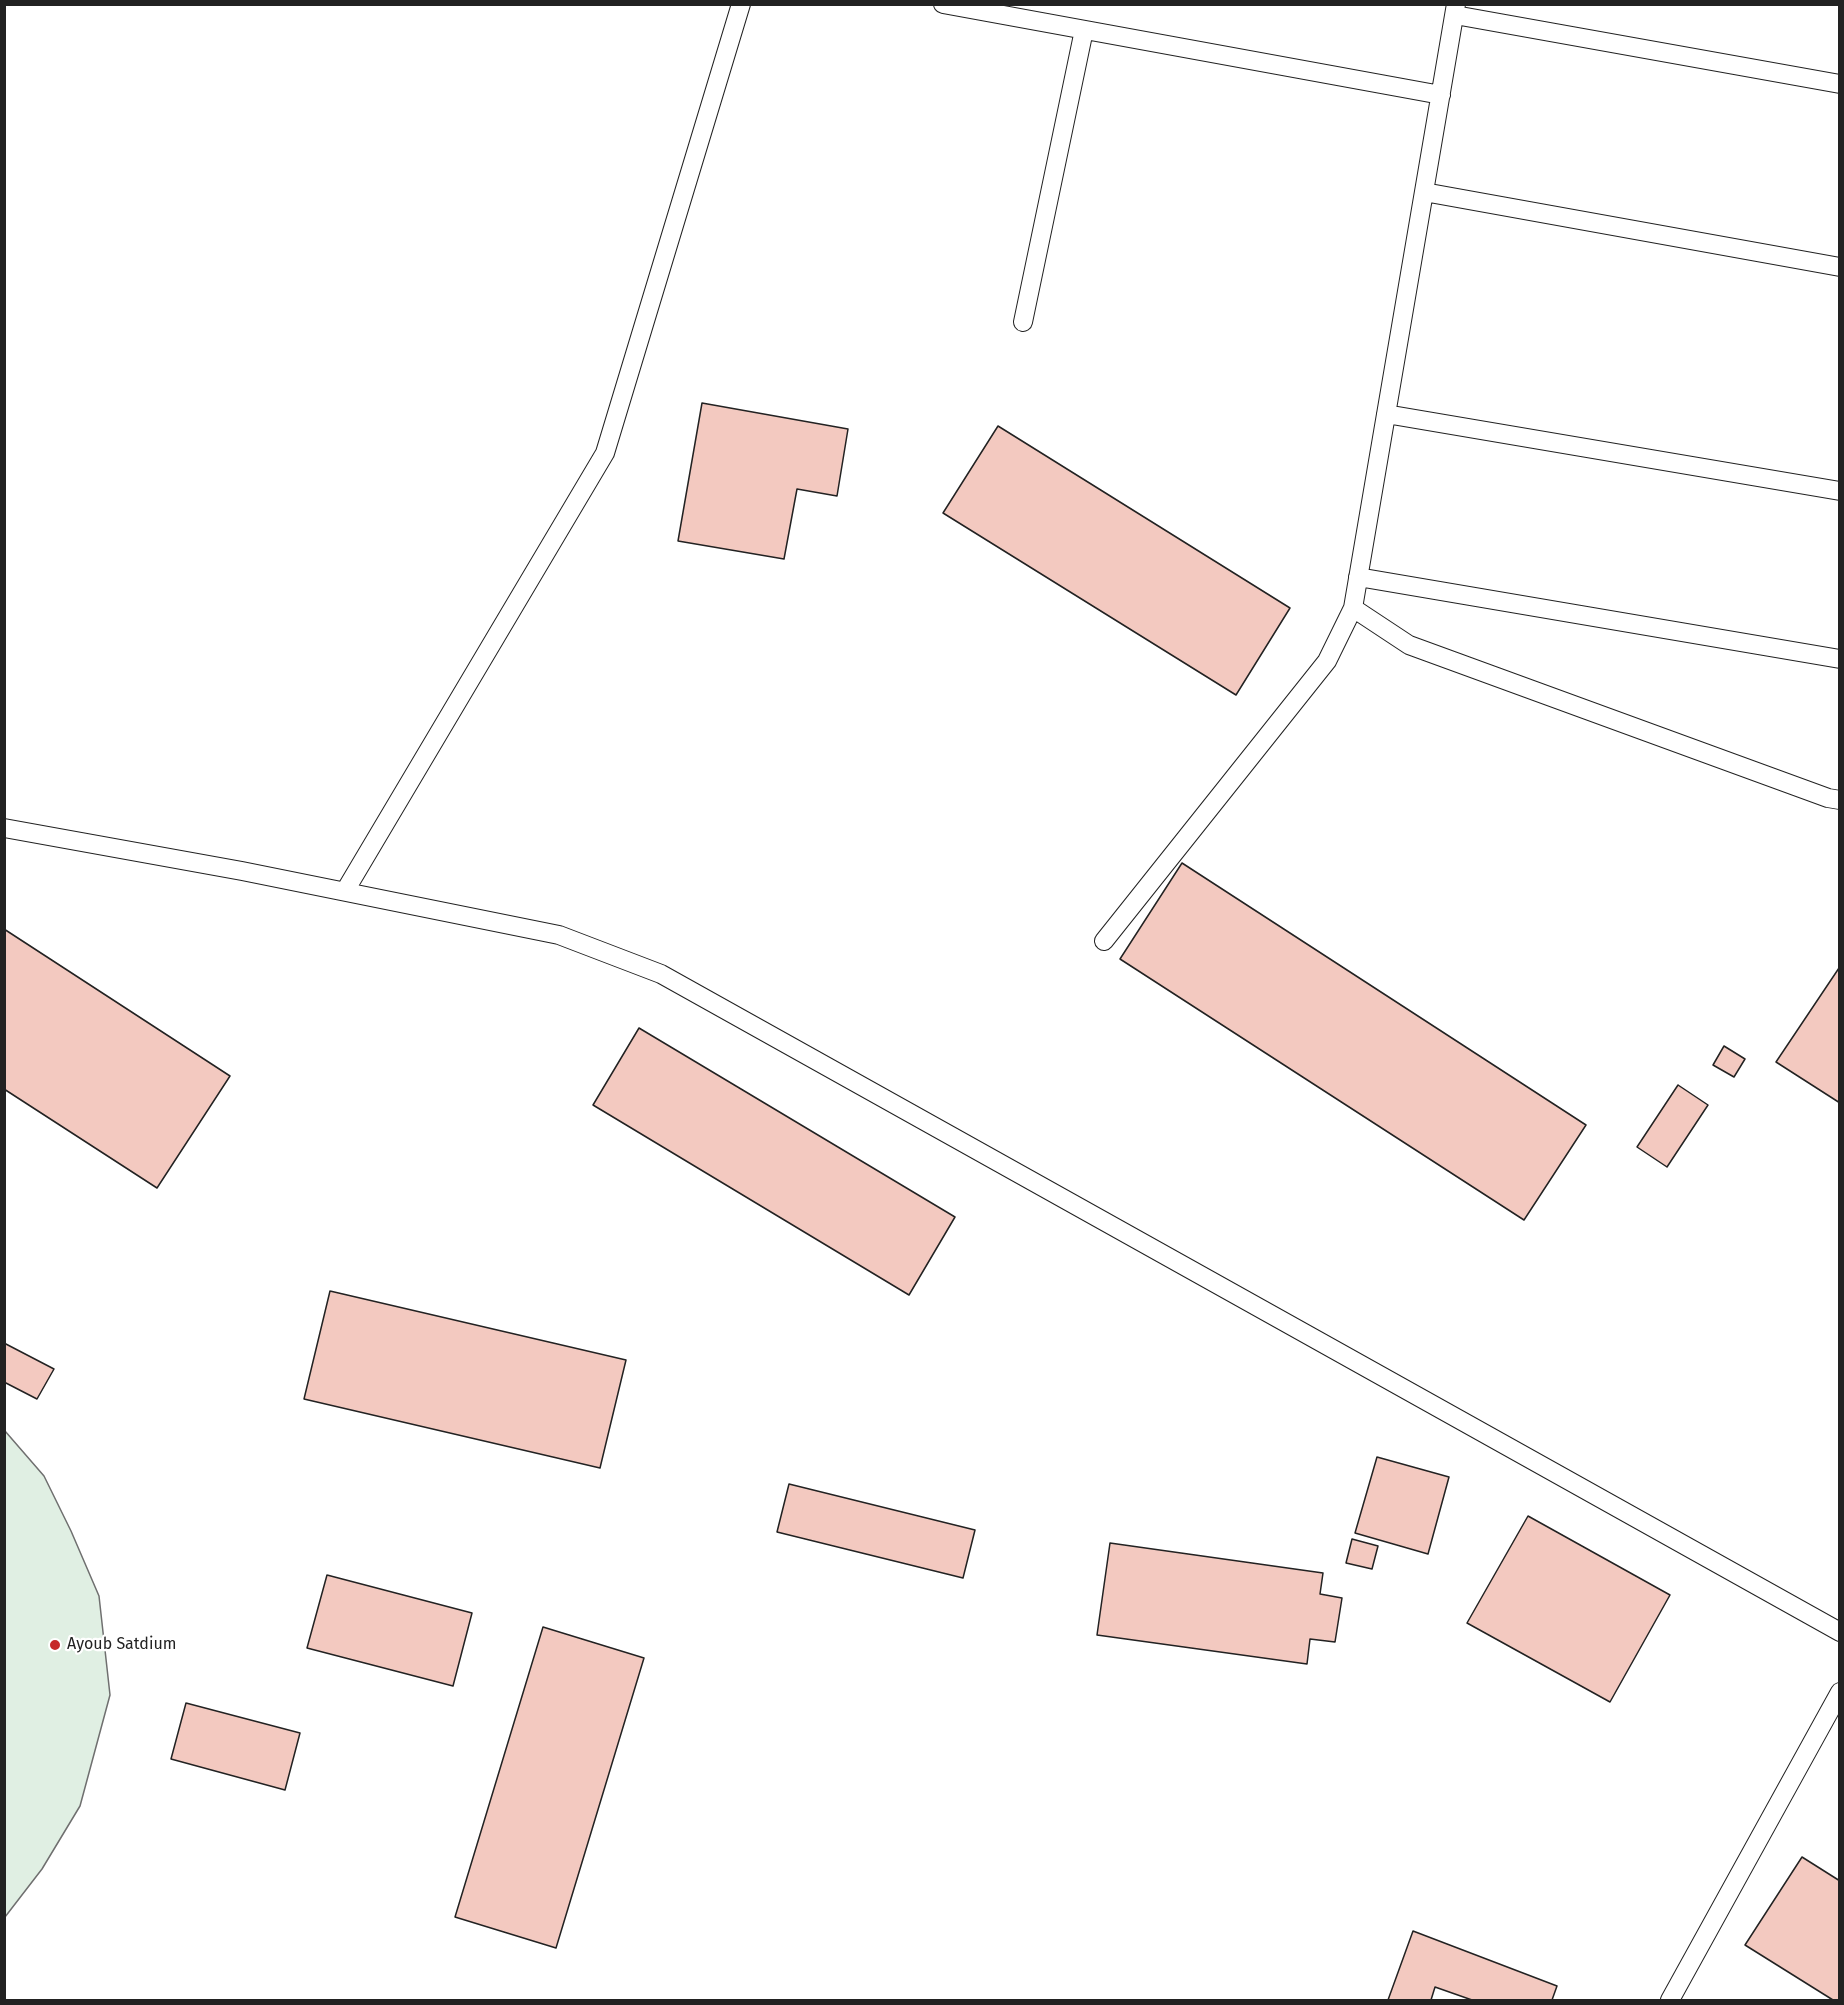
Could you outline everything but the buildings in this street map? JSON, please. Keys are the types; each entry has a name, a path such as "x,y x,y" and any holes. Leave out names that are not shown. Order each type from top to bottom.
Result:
{"lane":[{"path":"345,891 605,453 741,4"},
{"path":"942,4 1441,95"},
{"path":"1104,941 1327,661 1353,608 1455,10 1839,84"},
{"path":"1023,322 1084,30"},
{"path":"1425,192 1839,267"},
{"path":"1386,414 1839,491"},
{"path":"1359,577 1839,659"},
{"path":"1353,608 1409,645 1827,798 1839,800"},
{"path":"4,828 345,891 559,935 661,974 1839,1632"},
{"path":"1670,2001 1839,1692"}],"green space":[{"name":"Ayoub Satdium","path":"5,1431 44,1476 99,1596 110,1695 80,1806 42,1869 5,1917"}],"place":[{"name":"Ayoub Satdium","path":"55,1645"}]}
